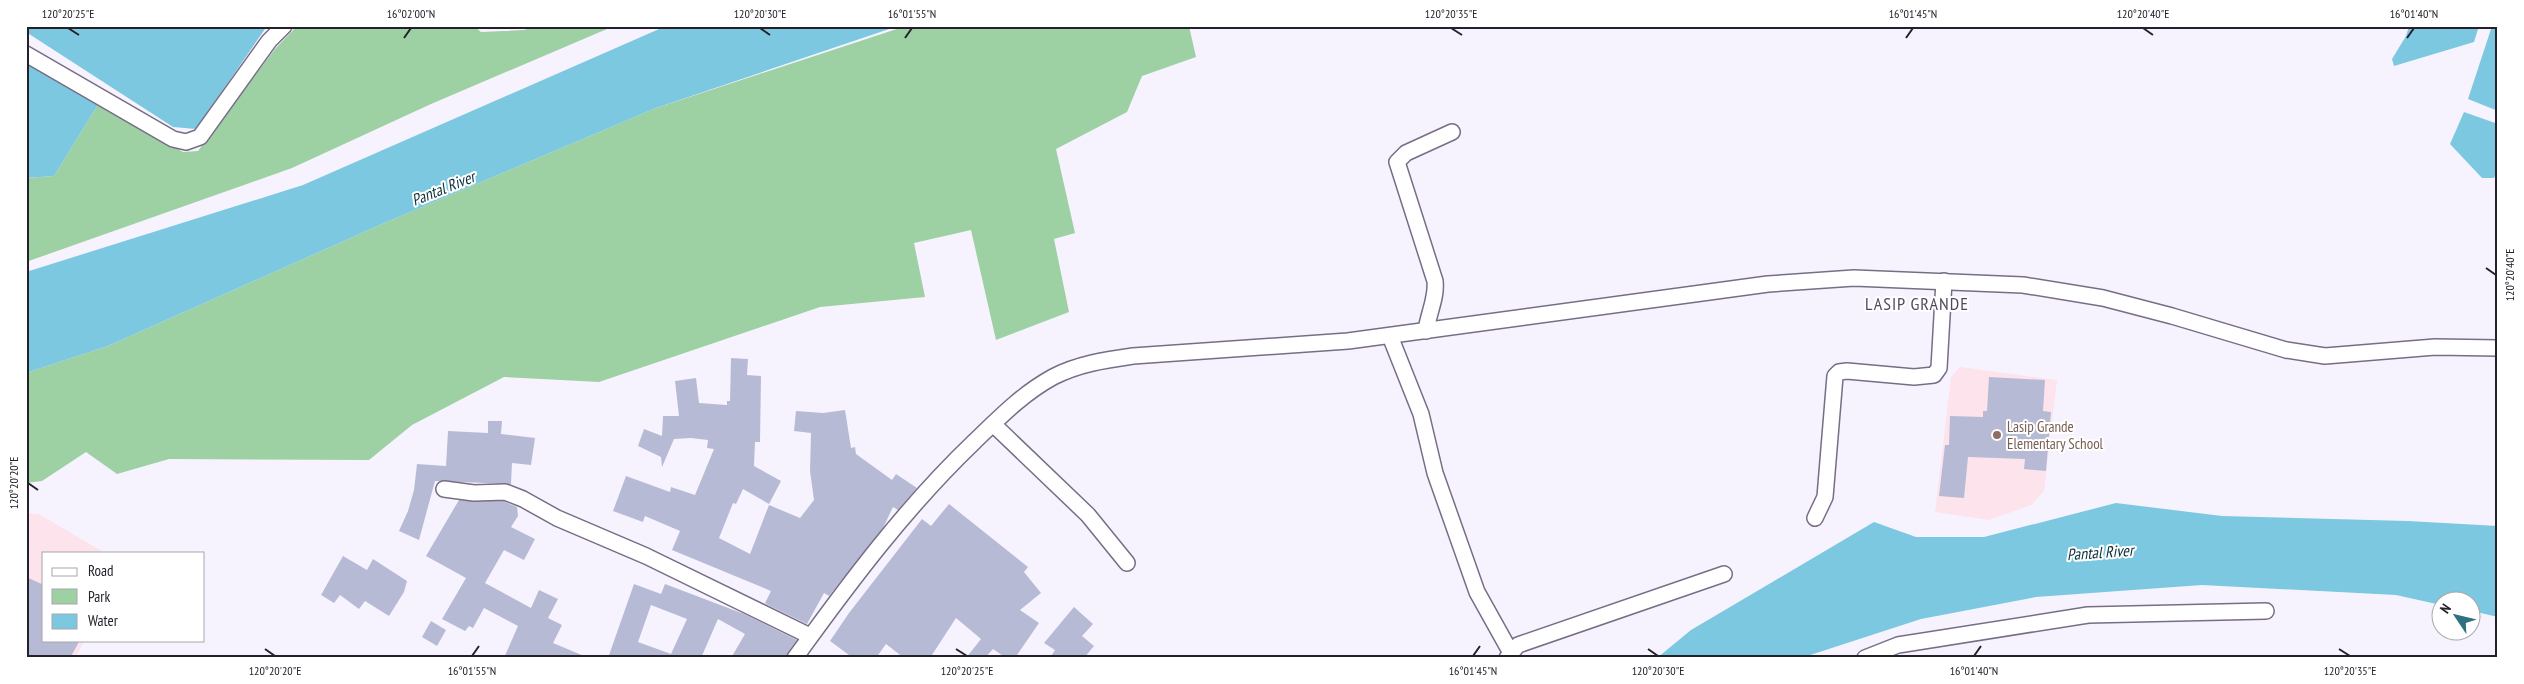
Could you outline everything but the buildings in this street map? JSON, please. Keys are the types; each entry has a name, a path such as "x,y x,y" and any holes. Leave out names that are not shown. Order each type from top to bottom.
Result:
{"street":[{"path":"26,54 173,139 186,142 200,137 269,41 284,26"},
{"path":"1426,331 1430,309 1436,292 1435,282 1396,162 1406,153 1452,132"},
{"path":"794,658 907,510 1016,402 1041,384 1084,364 1133,356 1348,341 1802,280 1854,278 2022,285 2103,298 2172,316 2286,350 2325,356 2435,347 2498,348"},
{"path":"1815,518 1825,497 1835,376 1839,372 1847,371 1914,377 1934,376 1939,368 1944,281"},
{"path":"1390,336 1421,414 1436,473 1477,592 1509,655 1518,644 1724,574"},
{"path":"992,424 1088,515 1127,563"},
{"path":"444,489 474,493 505,492 524,499 557,518 646,556 810,636"},
{"path":"1866,658 1898,646 2088,615 2266,611"}],"shaded area":[{"name":"Lasip Grande Elementary School","path":"1960,367 2057,380 2044,491 2031,505 1989,520 1935,512 1951,377"},
{"path":"26,513 39,514 103,552 42,552 42,642 84,642 75,658 26,658"}],"green space":[{"path":"297,26 474,26 481,32 524,30 537,26 614,26 431,104 292,168 26,262 26,178 54,176 99,103 183,152 198,151 275,49"},
{"path":"906,26 1189,26 1196,57 1142,76 1127,112 1056,149 1075,233 1054,239 1069,312 996,340 971,230 914,243 925,297 820,307 599,382 504,377 412,425 369,460 169,459 117,474 86,452 42,481 26,483 26,373 108,346 382,224 656,108"}],"water":[{"path":"26,26 267,26 196,129 173,127 26,32"},
{"name":"Pantal River","path":"666,26 898,26 656,108 382,224 108,346 26,373 26,272 303,185"},
{"path":"2409,26 2479,26 2474,42 2394,66 2392,59 2406,36"},
{"path":"2492,26 2498,26 2498,111 2468,99"},
{"path":"26,60 99,103 54,176 26,178"},
{"path":"2464,112 2498,124 2498,170 2494,178 2482,178 2450,144"},
{"name":"Pantal River","path":"2116,503 2222,516 2408,521 2498,526 2498,617 2482,613 2482,592 2432,592 2432,603 2396,595 2202,585 2036,597 1921,619 1801,658 1657,658 1691,630 1874,522 1916,537 1984,537"}],"place":[{"name":"Lasip Grande Elementary School","path":"1997,435"}],"district":[{"name":"LASIP GRANDE","path":"1917,303"}]}
